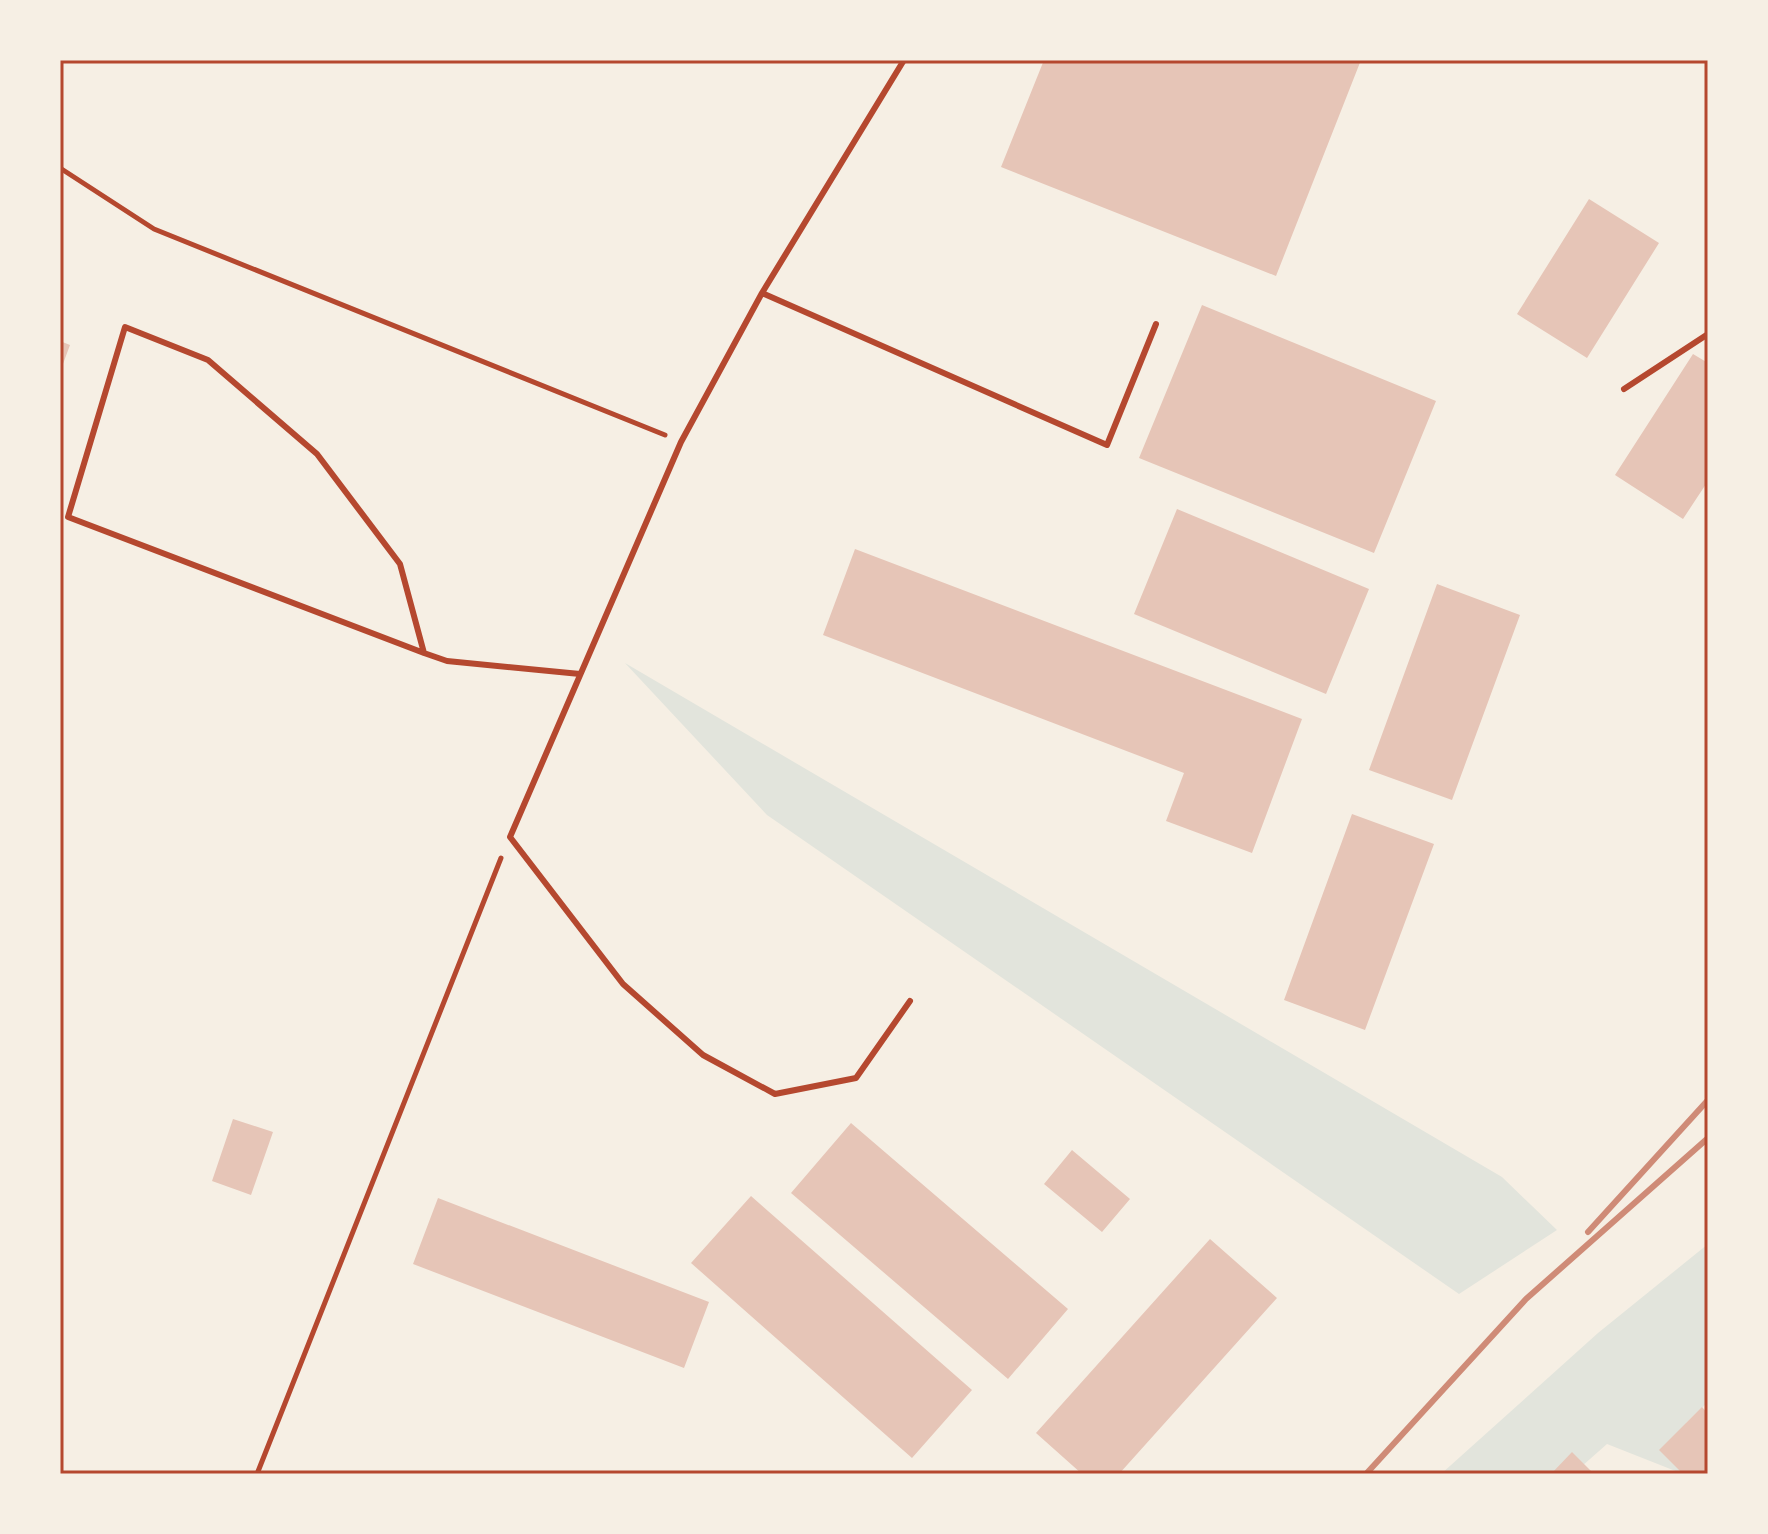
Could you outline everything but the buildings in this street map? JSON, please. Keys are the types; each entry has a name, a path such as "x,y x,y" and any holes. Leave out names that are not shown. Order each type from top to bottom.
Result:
{"lane":[{"path":"904,60 762,293 681,442 510,837 623,984 703,1055 775,1094 856,1078 910,1001"},
{"path":"762,293 1107,445 1156,324"},
{"path":"424,653 400,564 317,454 208,360 125,327 68,517 424,653 447,661 580,674"},
{"path":"1624,389 1708,334"}],"path":[{"path":"60,168 154,229 681,442"},
{"path":"257,1474 510,837"}],"shaded area":[{"path":"625,663 1502,1177 1557,1230 1459,1294 767,815"},
{"path":"1708,1244 1708,1402 1686,1423 1683,1474 1607,1444 1573,1474 1441,1474 1598,1333"}],"railway":[{"path":"1588,1232 1708,1100"},
{"path":"1366,1474 1526,1299 1708,1138"}]}
